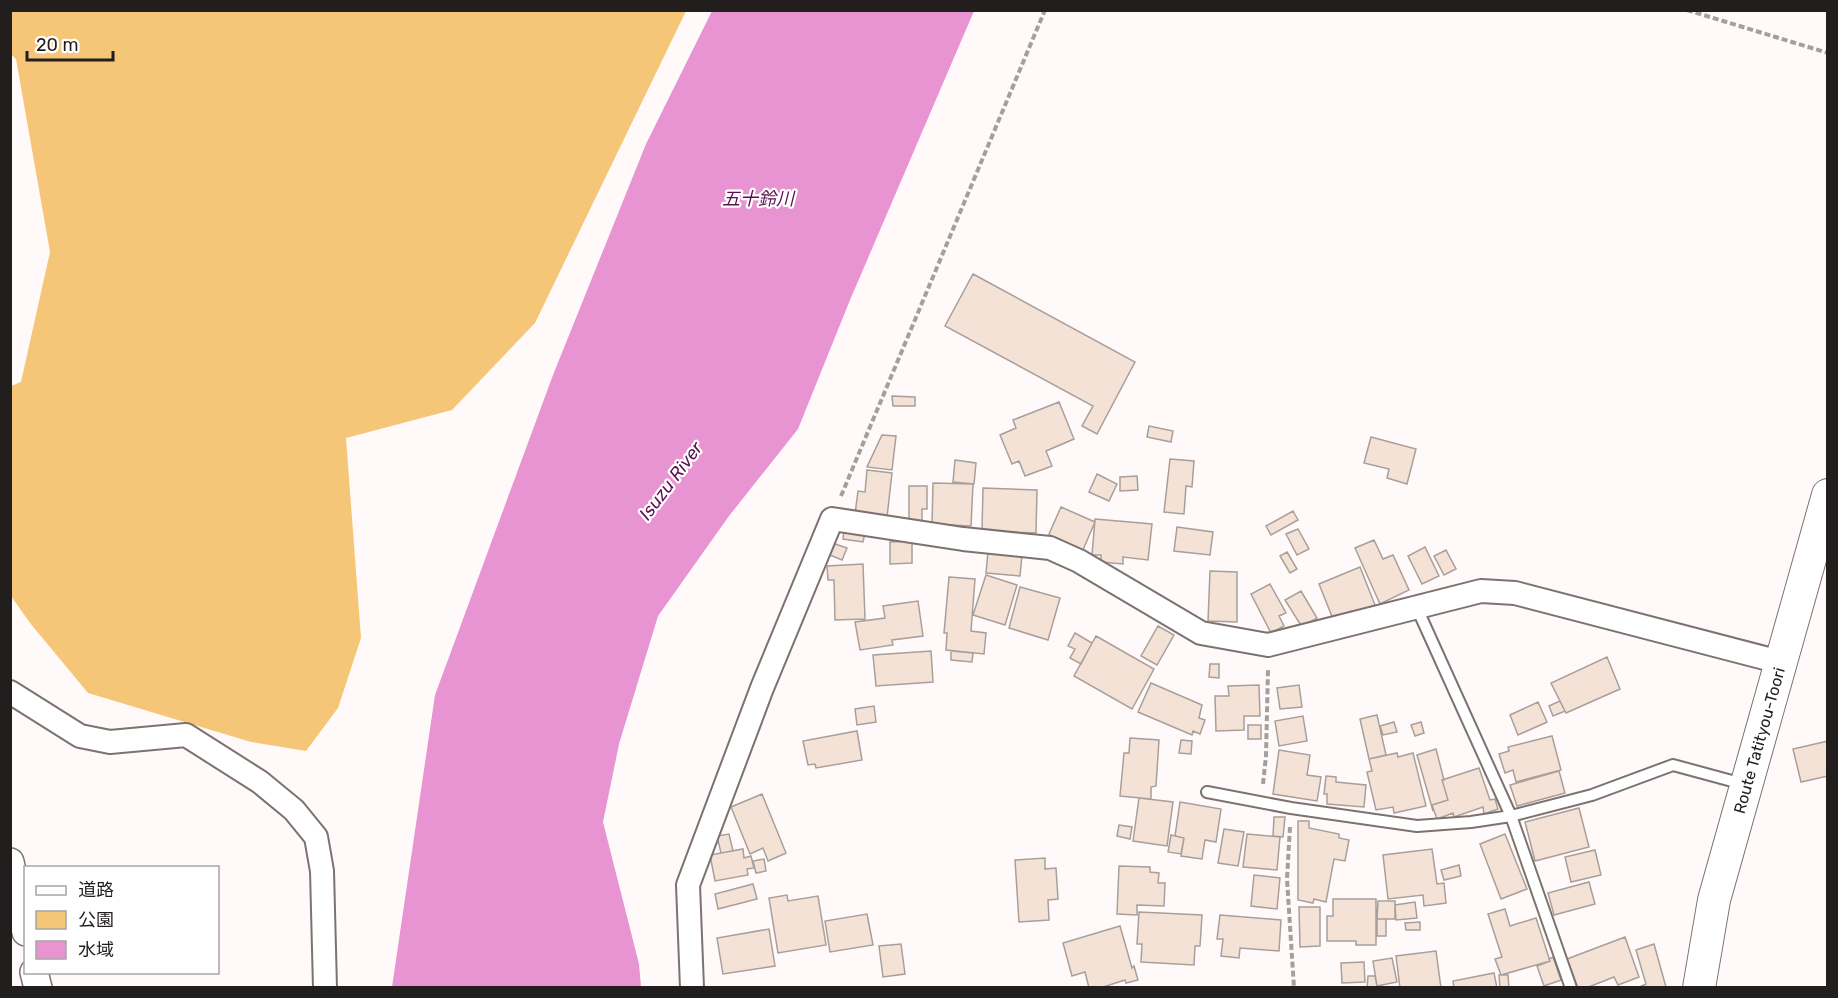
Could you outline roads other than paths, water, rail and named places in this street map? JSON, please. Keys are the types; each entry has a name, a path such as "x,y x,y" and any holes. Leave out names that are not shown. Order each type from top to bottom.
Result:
{"main road":[{"name":"Route Tatityou-Toori","path":"1700,987 1714,900 1827,495"}],"street":[{"path":"692,987 688,885 762,688 832,519 963,539 1050,548 1079,561 1201,633 1268,645 1481,591 1515,592 1780,662"},
{"path":"10,692 80,736 110,742 186,735 260,782 294,810 316,837 322,871 325,987"},
{"path":"10,862 24,923"}],"lane":[{"path":"1416,606 1511,816 1571,987"},
{"path":"1207,792 1291,808 1417,826 1511,816 1592,795 1673,765 1746,785"}],"water":[{"name":"五十鈴川","path":"712,11 974,11 850,300 798,429 729,516 658,616 619,744 603,822 639,964 641,987 392,987 435,695 553,375 646,144"}],"water label":[{"name":"Isuzu River","path":"671,481"}]}
